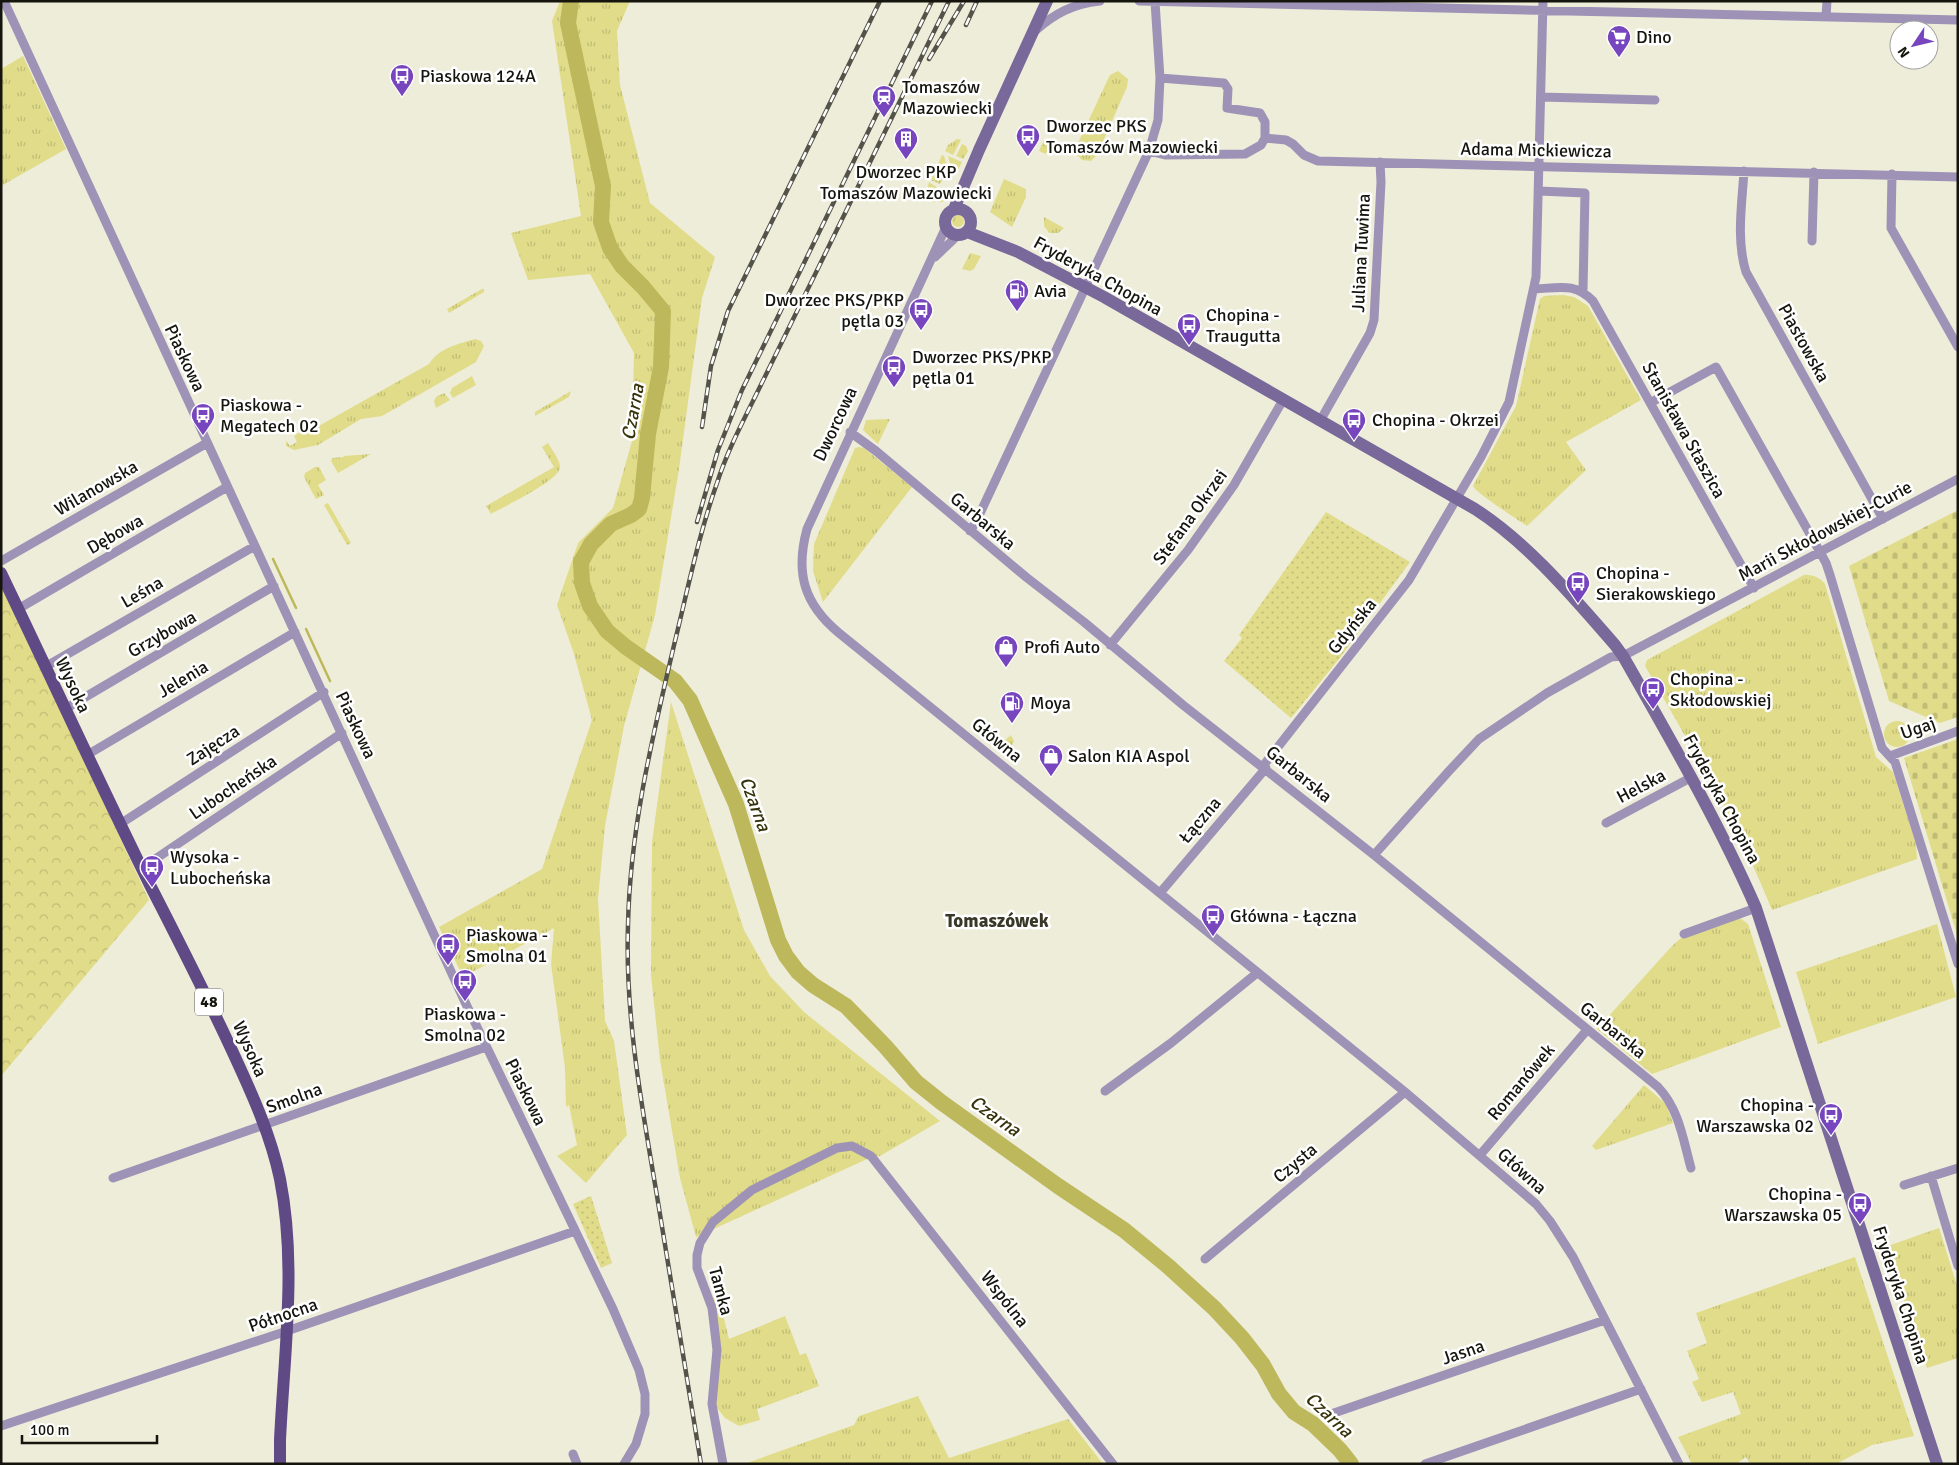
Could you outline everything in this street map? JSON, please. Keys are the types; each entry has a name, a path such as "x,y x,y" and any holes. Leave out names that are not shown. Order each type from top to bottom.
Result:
{"main road":[{"name":"Wysoka","path":"1,573 120,824 219,1022 265,1125 275,1156 285,1212 288,1257 280,1464"}],"street":[{"name":"Piaskowa","path":"4,1 486,1047 613,1309 639,1370 643,1383 645,1414 636,1444 624,1464"},
{"path":"966,226 953,234 946,227 946,216 954,209 1047,1"},
{"path":"1063,1 1075,6"},
{"path":"1031,34 1048,19 1063,10 1100,1"},
{"path":"1139,1 1958,20"},
{"name":"Gdyńska","path":"1264,767 1409,580 1481,457 1509,402 1534,289 1539,191 1543,1"},
{"path":"1826,17 1827,1"},
{"path":"970,531 976,522 1148,151 1158,120 1160,78 1155,2"},
{"path":"1148,151 1165,155 1245,154 1261,146 1265,138 1265,122 1260,113 1227,108 1228,89 1224,83 1160,78"},
{"path":"1541,97 1655,100"},
{"name":"Adama Mickiewicza","path":"1265,138 1286,140 1294,144 1304,155 1318,161 1958,177"},
{"name":"Juliana Tuwima","path":"1320,421 1370,332 1374,320 1380,162"},
{"path":"966,226 971,171"},
{"name":"Piastowska","path":"1744,171 1740,242 1741,257 1746,272 1883,519"},
{"path":"1812,242 1814,172"},
{"path":"1892,174 1891,228 1958,347"},
{"path":"1534,289 1568,287 1583,290 1585,193 1539,191"},
{"path":"954,209 959,208 966,226"},
{"name":"Fryderyka Chopina","path":"966,226 1085,287 1457,499 1494,522 1515,540 1578,604 1623,656 1692,777 1742,875 1756,908 1937,1464"},
{"name":"Dworcowa","path":"929,263 966,226"},
{"name":"Dworcowa","path":"813,606 803,578 801,560 810,522 946,227"},
{"name":"Stanisława Staszica","path":"1583,290 1593,301 1754,588"},
{"path":"1650,403 1716,367 1820,552 1830,575 1882,748 1895,762 1958,964"},
{"name":"Stefana Okrzei","path":"1110,645 1188,550 1234,485 1283,400"},
{"name":"Garbarska","path":"850,432 876,451 970,531 1184,705 1374,855 1658,1088 1670,1101 1675,1111 1691,1168"},
{"name":"Wilanowska","path":"1,561 207,443"},
{"name":"Marii Skłodowskiej-Curie","path":"1374,855 1479,739 1547,693 1611,657 1623,656 1754,588 1958,479"},
{"name":"Dębowa","path":"18,609 227,487"},
{"name":"Leśna","path":"46,667 255,546"},
{"name":"Grzybowa","path":"66,709 274,586"},
{"name":"Główna","path":"813,606 830,626 1405,1092 1522,1191 1550,1221 1573,1257 1679,1464"},
{"name":"Jelenia","path":"87,755 295,632"},
{"name":"Zajęcza","path":"120,824 324,692"},
{"name":"Ugaj","path":"1890,756 1958,731"},
{"name":"Lubocheńska","path":"142,868 342,732"},
{"name":"Łączna","path":"1160,893 1264,767"},
{"name":"Helska","path":"1606,823 1692,777"},
{"path":"1684,934 1756,908"},
{"path":"1105,1091 1171,1043 1256,973"},
{"name":"Romanówek","path":"1480,1155 1587,1030"},
{"name":"Smolna","path":"113,1178 486,1047"},
{"name":"Czysta","path":"1205,1259 1405,1092"},
{"name":"Tamka","path":"723,1464 712,1404 717,1350 712,1308 697,1268 697,1255 700,1243 712,1222 752,1190 837,1148 852,1146 871,1156"},
{"name":"Wspólna","path":"871,1156 1113,1464"},
{"path":"1904,1185 1958,1168"},
{"path":"1931,1176 1958,1266"},
{"name":"Północna","path":"1,1426 286,1331 575,1231"},
{"name":"Jasna","path":"1331,1414 1605,1320"},
{"path":"1425,1464 1641,1389"},
{"path":"573,1454 577,1464"}],"green space":[{"path":"560,1 630,1 617,31 620,85 650,203 715,257 702,298 679,469 655,615 624,726 605,826 598,899 605,1021 614,1041 627,1135 586,1183 557,1156 577,1145 569,1105 566,1107 565,1068 551,964 554,928 463,977 439,927 542,869 592,720 574,654 557,605 578,543 613,508 632,441 634,353 590,274 528,280 511,233 581,216 552,21"},
{"path":"23,56 66,149 1,186 1,69"},
{"path":"1118,71 1128,79 1127,87 1097,155 1091,161 1082,160 1076,154 1077,145 1110,75"},
{"path":"957,139 961,140 953,155 945,151 948,145"},
{"path":"1044,140 1051,143 1046,154 1039,151"},
{"path":"962,144 966,146 968,151 963,159 956,156"},
{"path":"942,155 948,169 940,184 931,180"},
{"path":"948,156 962,162 956,174 952,171"},
{"path":"1004,179 1026,189 1026,197 1012,227 990,212"},
{"path":"929,182 939,189 933,203 926,194"},
{"path":"941,189 949,192 942,202 935,201"},
{"path":"956,215 960,215 964,221 960,227 956,227 952,223 952,219"},
{"path":"1044,217 1064,228 1058,233 1049,233 1044,226"},
{"path":"970,253 981,256 974,269 970,271 962,269"},
{"path":"484,289 484,292 449,313 447,309"},
{"path":"1563,295 1574,297 1588,306 1641,400 1566,442 1586,470 1527,526 1489,500 1473,486 1516,406 1540,299 1544,296"},
{"path":"475,339 481,341 484,346 476,362 382,416 361,419 318,445 294,450 286,446 286,441 290,446 297,442 294,436 300,432 308,432 429,364 443,350"},
{"path":"472,376 476,385 453,398 450,393 452,388"},
{"path":"571,391 569,397 535,416 535,412"},
{"path":"444,393 450,400 436,408 434,401 436,397"},
{"path":"890,419 878,444 863,430 866,420"},
{"path":"548,443 559,461 560,467 558,472 542,486 491,514 486,506 554,467 542,447"},
{"path":"855,448 864,448 912,487 823,602 813,571 814,544"},
{"path":"371,454 338,473 331,461 332,458"},
{"path":"315,467 319,467 326,480 318,485 324,495 316,499 304,477 305,473"},
{"path":"328,503 351,543 347,545 324,505"},
{"path":"1958,510 1958,717 1940,723 1889,701 1849,566"},
{"path":"1326,512 1410,562 1339,659 1291,718 1224,661 1242,638 1239,635"},
{"path":"1804,575 1816,577 1825,584 1876,757 1893,772 1916,844 1917,859 1772,910 1759,878 1729,817 1645,666 1647,660"},
{"path":"1,582 149,900 1,1076"},
{"path":"671,702 744,930 770,976 804,1012 940,1121 880,1156 865,1160 696,1237 680,1178 660,1060 651,975 652,842"},
{"path":"1897,721 1906,725 1910,734 1906,743 1897,747 1888,743 1884,734 1888,725"},
{"path":"988,726 1005,740 1011,735 1014,741 1011,748 987,728"},
{"path":"1958,739 1958,938 1904,758"},
{"path":"1740,918 1748,924 1781,1027 1652,1074 1597,1029 1681,938"},
{"path":"1937,924 1956,997 1818,1044 1796,972"},
{"path":"1644,1085 1666,1104 1673,1123 1596,1150 1592,1146"},
{"path":"591,1196 612,1263 601,1268 573,1204"},
{"path":"1939,1228 1958,1289 1958,1358 1927,1368 1885,1247"},
{"path":"1855,1257 1914,1436 1872,1445 1836,1464 1750,1464 1746,1457 1736,1464 1692,1464 1678,1437 1741,1414 1733,1392 1702,1402 1692,1382 1699,1379 1687,1351 1707,1343 1696,1313"},
{"path":"718,1295 729,1339 785,1316 800,1355 806,1353 819,1386 757,1409 760,1420 739,1426 725,1418 714,1404 711,1298"},
{"path":"918,1396 949,1458 1068,1419 1103,1464 744,1464 854,1425 859,1416"}],"waterway":[{"name":"Czarna","path":"571,1 568,23 603,186 601,222 610,248 622,266 663,311 661,367 648,434 642,498 639,509 631,515 611,524 591,544 581,562 582,583 590,606 607,631 626,647 675,681 690,700 736,804 778,940 786,956 798,972 813,985 846,1006 885,1046 916,1082 941,1102 1058,1186 1124,1230 1169,1267 1214,1308 1242,1338 1263,1365 1279,1394 1294,1412 1313,1424 1340,1450 1351,1464"},
{"path":"273,559 296,608"},
{"path":"306,629 330,681"}],"railway":[{"path":"702,427 711,366 728,311 880,1"},
{"path":"697,522 718,450 742,390 932,1"},
{"path":"701,1464 635,1058 629,992 628,925 633,853 638,817 651,747 689,581 724,462 949,1"},
{"path":"929,59 964,1"},
{"path":"966,25 977,1"}],"place":[{"name":"Dino","path":"1619,58"},
{"name":"Piaskowa 124A","path":"402,97"},
{"name":"Tomaszów Mazowiecki","path":"884,118"},
{"name":"Dworzec PKS Tomaszów Mazowiecki","path":"1028,157"},
{"name":"Dworzec PKP Tomaszów Mazowiecki","path":"906,160"},
{"name":"Avia","path":"1017,312"},
{"name":"Dworzec PKS/PKP pętla 03","path":"921,331"},
{"name":"Chopina - Traugutta","path":"1189,346"},
{"name":"Dworzec PKS/PKP pętla 01","path":"894,388"},
{"name":"Piaskowa - Megatech 02","path":"203,436"},
{"name":"Chopina - Okrzei","path":"1354,441"},
{"name":"Chopina - Sierakowskiego","path":"1578,604"},
{"name":"Profi Auto","path":"1006,668"},
{"name":"Chopina - Skłodowskiej","path":"1653,710"},
{"name":"Moya","path":"1012,724"},
{"name":"Salon KIA Aspol","path":"1051,777"},
{"name":"Wysoka - Lubocheńska","path":"152,888"},
{"name":"Główna - Łączna","path":"1213,937"},
{"name":"Piaskowa - Smolna 01","path":"448,966"},
{"name":"Piaskowa - Smolna 02","path":"465,1002"},
{"name":"Chopina - Warszawska 02","path":"1831,1136"},
{"name":"Chopina - Warszawska 05","path":"1860,1225"}],"district":[{"name":"Tomaszówek","path":"997,921"}]}
